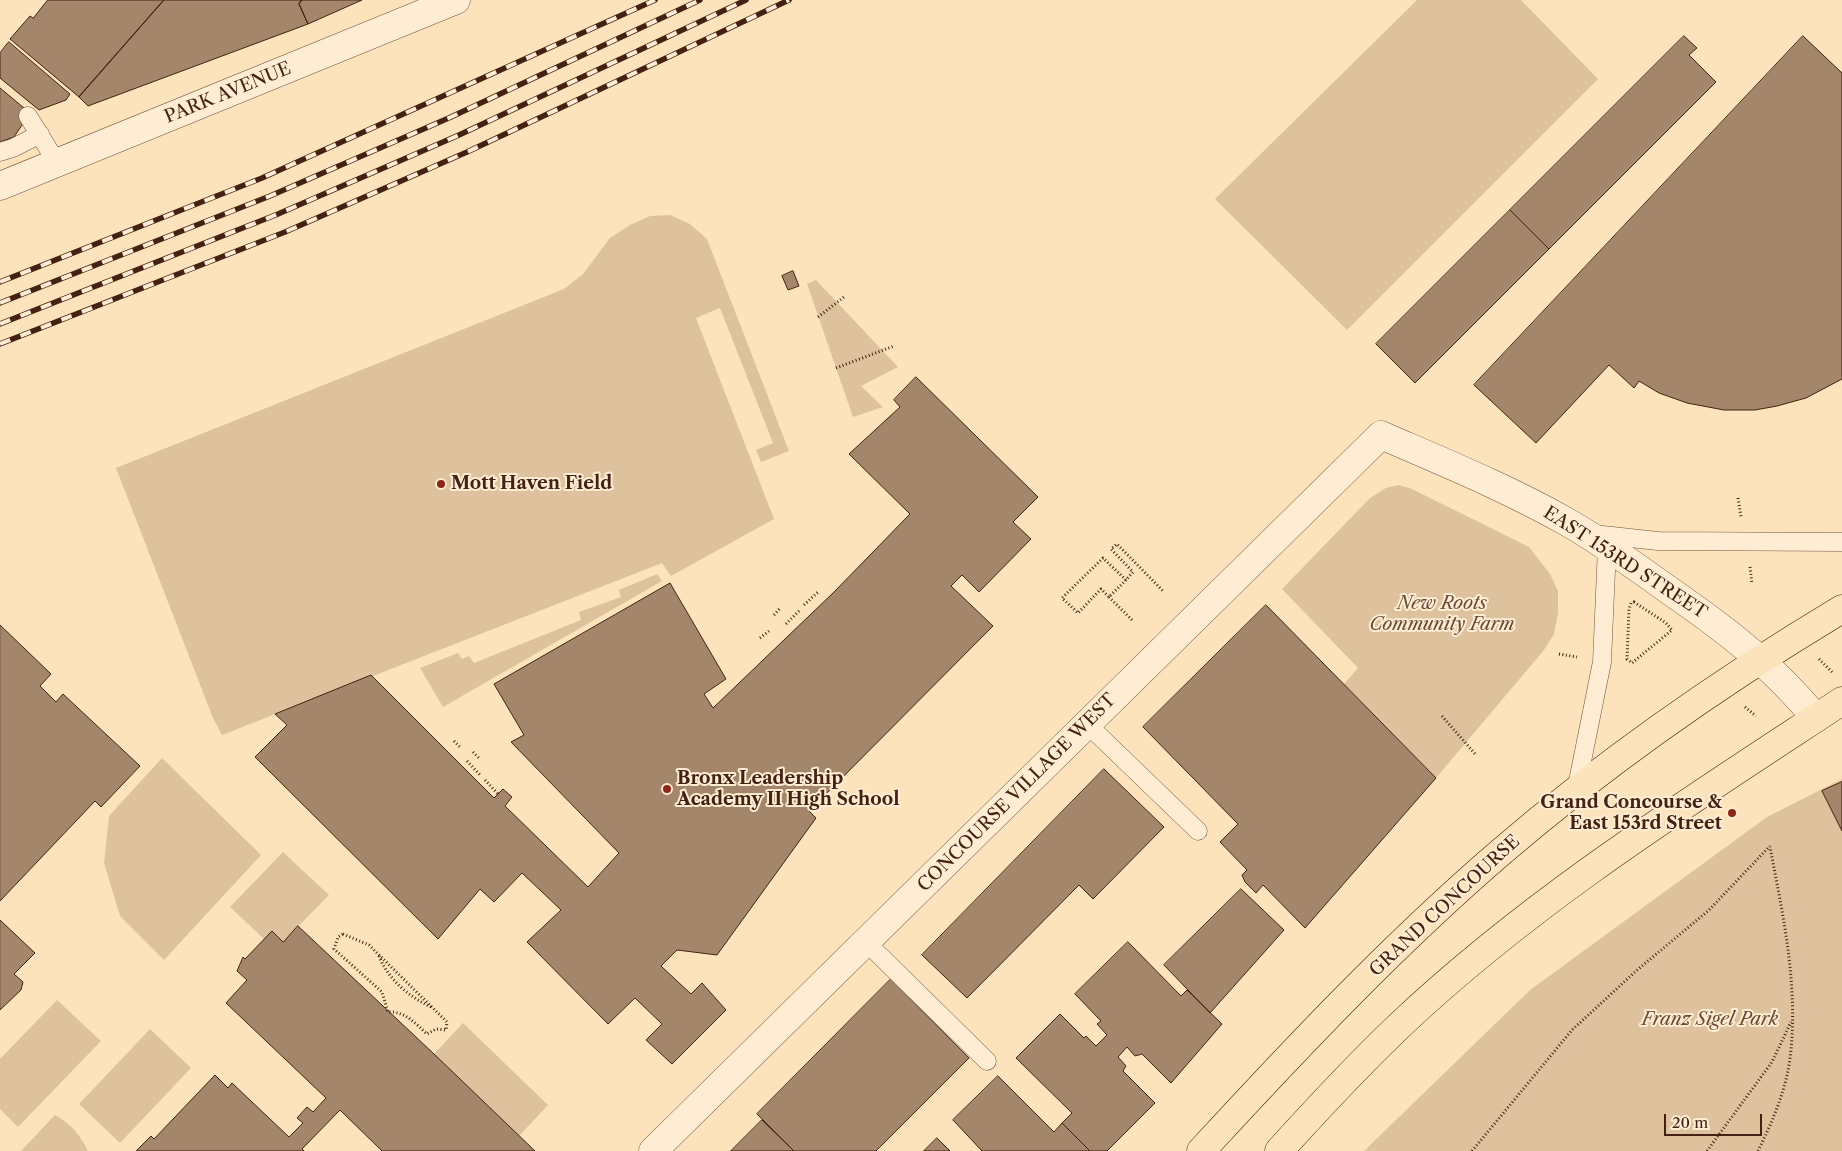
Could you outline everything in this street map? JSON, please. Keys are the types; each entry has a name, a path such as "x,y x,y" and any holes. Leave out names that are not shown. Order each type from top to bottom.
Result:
{"main road":[{"name":"GRAND CONCOURSE","path":"1201,1151 1303,1042 1422,923 1502,851 1576,791 1668,721 1842,609"},
{"path":"1279,1151 1355,1069 1400,1025 1498,942 1632,841 1732,772 1816,718 1839,689"}],"street":[{"name":"PARK AVENUE","path":"0,186 456,0"},
{"name":"EAST 153RD STREET","path":"1381,435 1522,498 1607,547 1702,613 1762,660 1782,679 1816,718"},
{"name":"CONCOURSE VILLAGE WEST","path":"653,1151 1381,435"}],"lane":[{"path":"28,116 57,163"},
{"path":"27,176 6,147 40,134"},
{"path":"1585,533 1658,541 1842,542"},
{"path":"1576,791 1602,662 1607,547"},
{"path":"1087,724 1198,831"},
{"path":"866,942 986,1061"}],"path":[{"path":"818,317 844,297"},
{"path":"836,368 894,346"},
{"path":"1738,498 1742,521"},
{"path":"1109,597 1134,572 1111,549 1117,544 1163,590"},
{"path":"1126,580 1103,558 1062,598 1078,613 1101,589 1133,621"},
{"path":"1749,558 1752,584"},
{"path":"804,605 818,592"},
{"path":"1631,603 1642,604 1672,630 1633,662 1627,659 1631,603"},
{"path":"774,615 781,608"},
{"path":"786,624 800,610"},
{"path":"760,638 769,631"},
{"path":"1816,655 1839,689"},
{"path":"1442,716 1476,755"},
{"path":"454,741 460,747"},
{"path":"473,752 480,759"},
{"path":"467,761 481,776"},
{"path":"485,780 499,795"},
{"path":"1472,1151 1572,1030 1636,971 1709,910 1770,846 1785,928 1793,1000 1790,1059 1777,1111 1758,1151"},
{"path":"343,934 369,945 434,1008 448,1022 448,1026 446,1030 436,1029 427,1034 412,1020 396,1012 388,1012 382,992 334,949 338,936 343,934"},
{"path":"379,955 384,970 416,1000 434,1008"},
{"path":"1707,1151 1772,1062 1792,1020"}],"green space":[{"path":"1417,0 1521,0 1598,79 1347,330 1215,199"},
{"name":"Mott Haven Field","path":"670,215 690,224 707,239 789,451 761,462 756,450 773,443 720,308 696,318 774,519 671,576 662,563 222,735 213,718 116,468 564,289 583,274 610,238 630,225 650,216"},
{"path":"816,280 898,367 861,386 883,407 853,417 807,284"},
{"name":"New Roots Community Farm","path":"1399,485 1412,489 1529,547 1550,574 1558,591 1558,613 1554,634 1544,650 1436,778 1344,684 1358,668 1282,589 1370,498 1386,488"},
{"path":"657,574 662,581 443,707 420,668 458,653 462,659 469,656 474,663 581,620 579,612 621,597 619,590"},
{"path":"162,758 261,855 164,960 120,916 104,863 109,816"},
{"name":"Franz Sigel Park","path":"1842,779 1842,1151 1364,1151 1530,990 1767,817"},
{"path":"283,852 329,895 283,942 272,932 264,939 230,907"},
{"path":"57,1000 101,1041 18,1127 0,1109 0,1059"},
{"path":"463,1023 548,1105 519,1136 434,1054"},
{"path":"150,1029 191,1068 120,1143 79,1104"},
{"path":"55,1115 75,1130 88,1151 21,1151"}],"building":[{"path":"48,0 164,0 79,97 10,39 30,16 33,18"},
{"path":"164,0 302,0 299,4 308,24 88,106 79,97"},
{"path":"302,0 362,0 308,24 299,4"},
{"path":"1684,36 1697,48 1689,55 1716,82 1549,249 1510,210"},
{"path":"1803,36 1842,73 1842,379 1806,398 1777,406 1755,410 1724,410 1687,403 1659,393 1639,381 1634,388 1609,365 1536,443 1474,385"},
{"path":"9,42 70,94 66,100 39,110 0,78 0,53"},
{"path":"0,88 30,113 14,137 0,142"},
{"path":"1510,210 1549,249 1415,383 1376,344"},
{"path":"793,271 799,286 788,290 782,276"},
{"path":"916,377 1038,497 1013,522 1031,539 979,592 962,575 951,586 993,626 809,811 816,818 717,955 677,950 661,966 691,994 702,983 726,1010 672,1064 646,1040 662,1024 635,998 608,1024 527,942 561,910 522,873 494,902 480,889 438,939 255,757 287,725 275,714 371,675 494,798 503,789 512,797 505,806 588,887 619,853 511,742 524,735 494,684 670,583 726,679 704,694 713,708 834,592 910,514 849,454 900,407 894,400"},
{"path":"1266,605 1436,778 1305,928 1263,885 1256,893 1245,882 1242,875 1247,870 1220,842 1238,824 1143,727"},
{"path":"0,625 51,674 40,686 56,702 63,694 140,766 101,807 95,801 0,901"},
{"path":"1104,769 1164,827 1093,899 1079,885 967,998 922,955"},
{"path":"1842,782 1842,831 1822,791"},
{"path":"1241,889 1284,930 1210,1013 1164,965"},
{"path":"0,920 35,953 14,974 23,982 21,990 0,1010"},
{"path":"298,926 535,1151 382,1151 340,1110 302,1149 304,1151 136,1151 151,1136 154,1139 215,1075 228,1088 232,1083 289,1137 303,1123 297,1118 307,1107 313,1112 326,1098 226,1003 247,980 237,971 243,957 245,959 272,931 283,942"},
{"path":"1128,942 1181,996 1187,990 1222,1024 1171,1083 1142,1054 1135,1056 1127,1047 1118,1057 1126,1066 1123,1071 1155,1103 1107,1151 1090,1151 1062,1123 1072,1113 1016,1058 1060,1014 1084,1038 1086,1036 1096,1046 1107,1035 1097,1024 1101,1021 1075,994"},
{"path":"891,979 969,1058 876,1151 794,1151 757,1114"},
{"path":"998,1076 1054,1132 1062,1123 1090,1151 982,1151 953,1120"},
{"path":"762,1120 794,1151 731,1151"},
{"path":"937,1138 950,1151 924,1151"}],"railway":[{"path":"0,282 262,178 655,0"},
{"path":"0,303 270,196 451,117 700,0"},
{"path":"0,324 278,214 459,135 746,0"},
{"path":"0,344 285,232 467,152 789,0"}],"place":[{"name":"Mott Haven Field","path":"441,484"},
{"name":"Bronx Leadership Academy II High School","path":"667,789"},
{"name":"Grand Concourse & East 153rd Street","path":"1732,813"}]}
